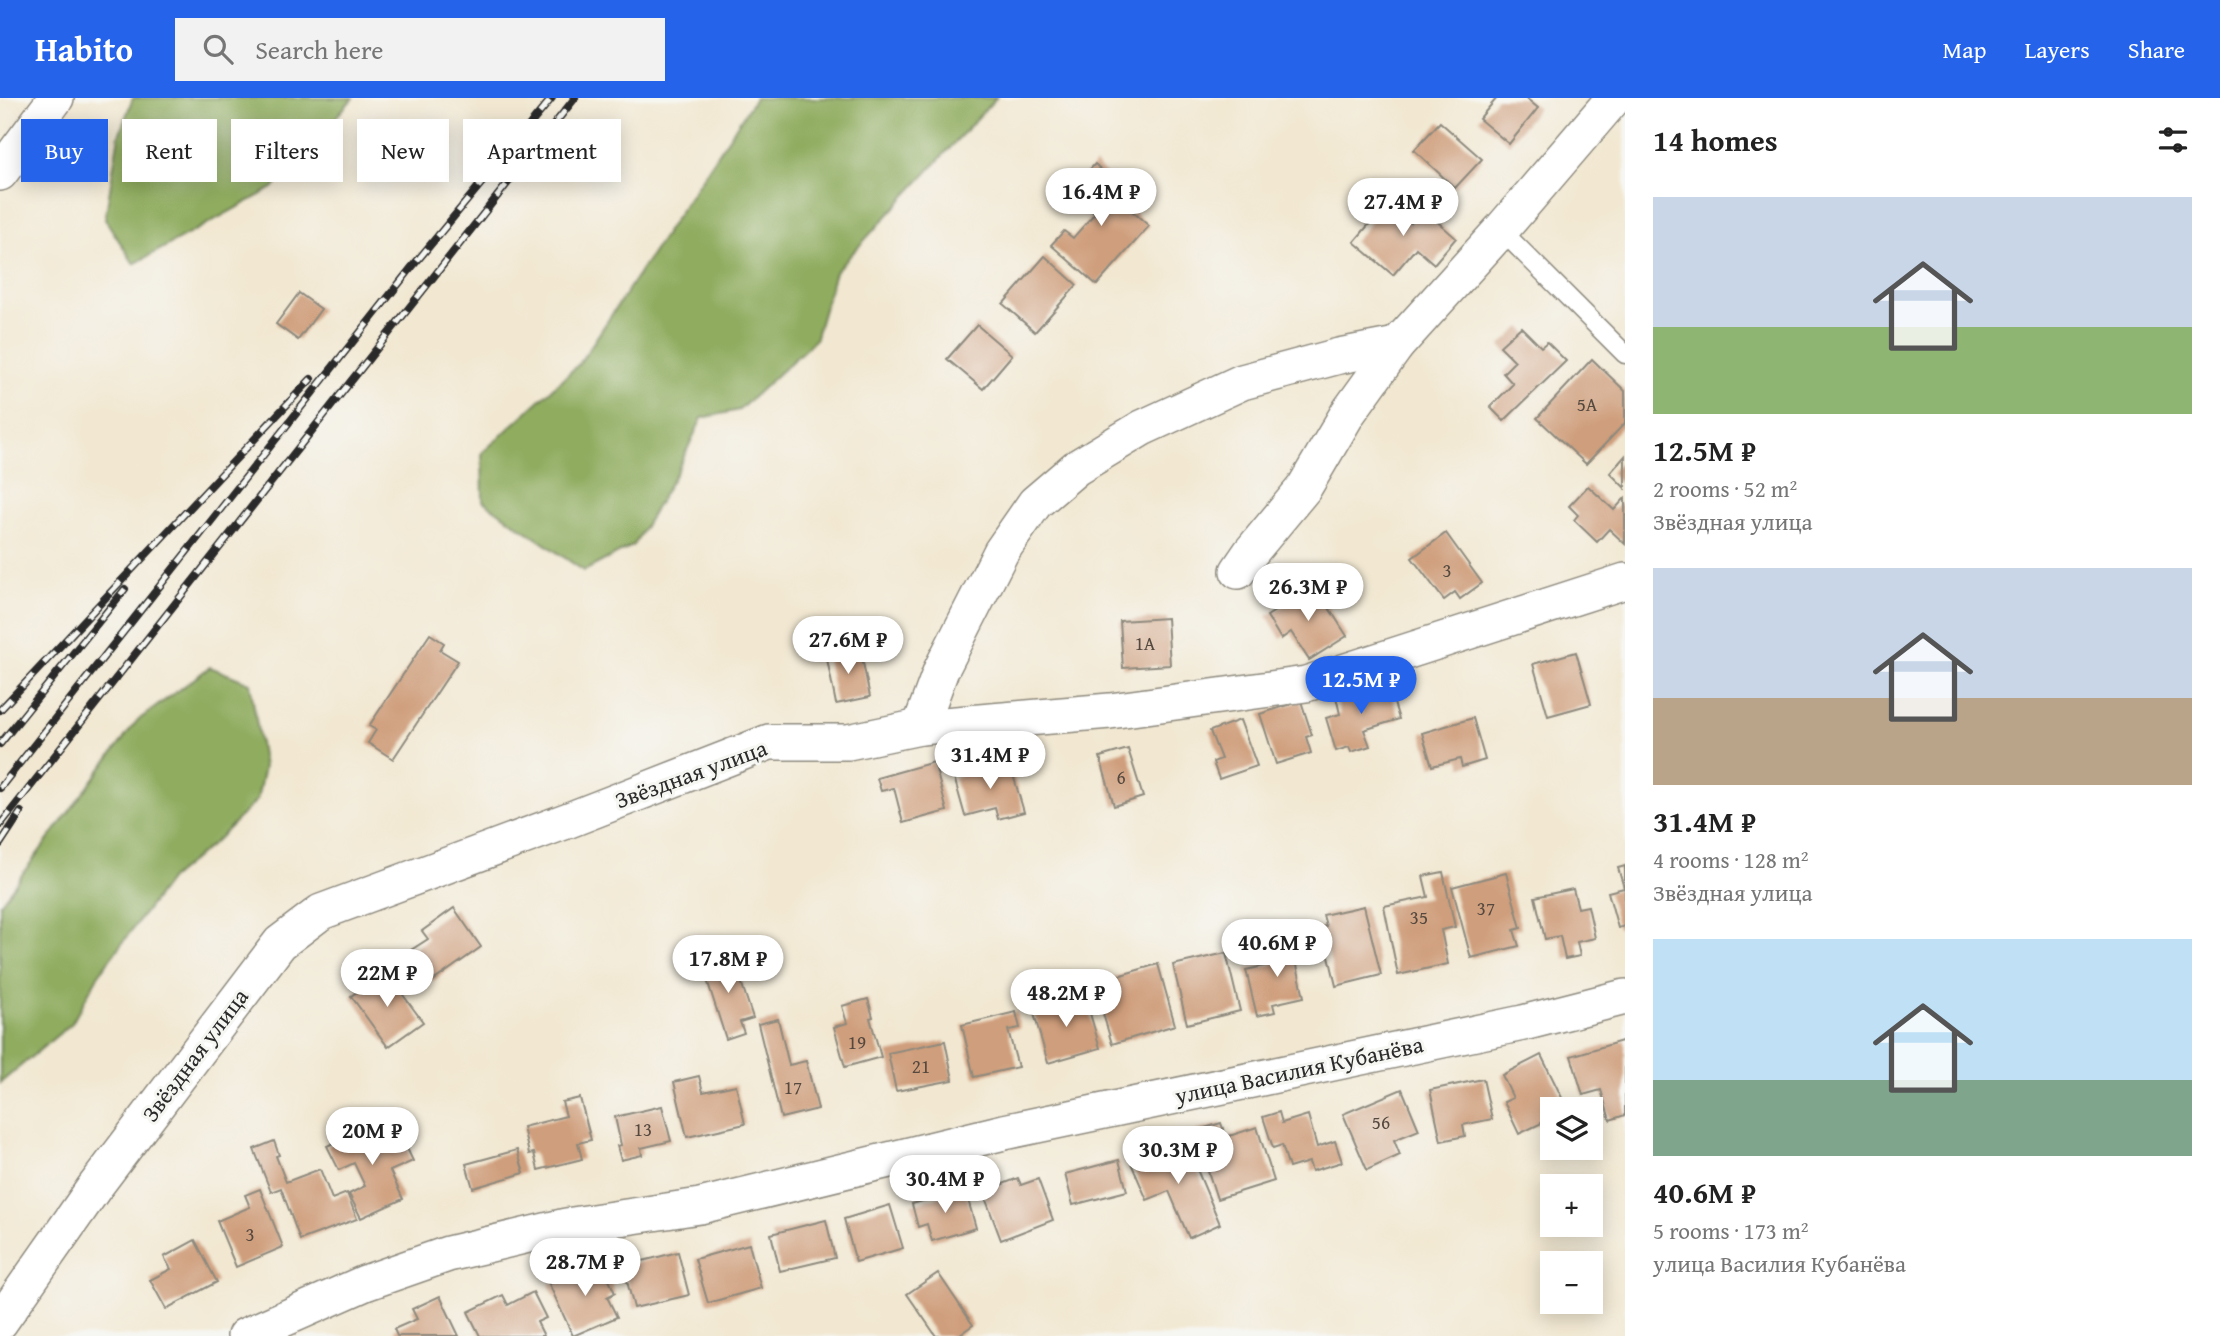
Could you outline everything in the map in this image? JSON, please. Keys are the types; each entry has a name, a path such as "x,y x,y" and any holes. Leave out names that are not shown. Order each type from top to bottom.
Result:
{"street":[{"path":"0,173 56,98"},
{"path":"1238,571 1304,488 1348,413 1397,345 1614,98"},
{"path":"920,727 941,670 1001,552 1035,503 1076,468 1142,428 1242,382 1339,356 1397,345"},
{"name":"Звёздная улица","path":"0,1322 94,1188 280,943 321,912 769,742 848,743 920,727 1110,711 1306,684 1625,581"},
{"name":"улица Василия Кубанёва","path":"245,1336 365,1283 448,1254 566,1226 699,1206 1004,1132 1510,1026 1625,997"}],"lane":[{"path":"1500,230 1625,354"}],"green space":[{"path":"133,98 353,98 334,119 231,119 231,182 278,182 273,188 134,264 105,219 122,127 122,182 217,182 217,119 125,119"},
{"path":"755,98 996,98 835,272 815,340 739,410 702,418 677,471 634,545 584,571 483,501 482,453 579,364"},
{"path":"210,667 250,683 264,767 257,800 216,841 170,879 99,974 72,1023 0,1083 0,904 137,721"}],"building":[{"path":"1497,98 1526,98 1538,108 1509,144 1479,119"},
{"path":"1440,122 1482,159 1455,188 1414,150"},
{"path":"1095,164 1120,187 1113,194 1149,226 1097,285 1051,245 1064,231 1073,238 1095,213 1071,190"},
{"path":"1387,203 1411,223 1423,209 1456,238 1434,264 1416,248 1393,275 1354,242"},
{"path":"1045,256 1077,285 1035,332 1003,304"},
{"path":"299,293 321,309 298,340 276,324"},
{"path":"977,325 1012,355 983,389 947,359"},
{"path":"1521,327 1541,347 1547,342 1566,361 1504,421 1490,407 1513,384 1503,373 1515,361 1500,346"},
{"path":"1592,359 1625,391 1625,423 1586,464 1537,418"},
{"path":"1625,456 1625,488 1610,473"},
{"path":"1588,486 1614,510 1625,498 1625,544 1609,529 1597,542 1574,520 1578,515 1569,506"},
{"path":"1446,533 1482,583 1460,599 1455,592 1444,600 1412,558"},
{"path":"1315,586 1347,636 1309,660 1291,632 1281,639 1267,616"},
{"path":"1167,618 1170,665 1123,668 1120,621"},
{"path":"430,634 444,643 440,650 458,661 393,759 368,743 376,730 369,726"},
{"path":"860,648 870,697 836,704 826,654"},
{"path":"1576,652 1591,704 1548,716 1533,664"},
{"path":"1387,681 1399,719 1364,730 1370,746 1351,752 1349,747 1336,751 1326,718 1340,714 1336,697"},
{"path":"1301,701 1312,735 1306,737 1311,753 1276,764 1260,714"},
{"path":"1473,718 1485,760 1462,767 1460,759 1432,766 1422,733"},
{"path":"1240,720 1257,766 1219,779 1213,762 1221,759 1210,731"},
{"path":"1128,749 1143,797 1114,806 1100,757"},
{"path":"1009,761 1024,812 998,819 995,808 965,816 954,777"},
{"path":"934,762 947,811 903,823 894,788 881,791 877,778"},
{"path":"1625,866 1625,926 1618,928 1608,892 1624,888 1618,868"},
{"path":"1443,872 1455,927 1441,930 1448,964 1398,975 1384,906 1428,897 1423,876"},
{"path":"1506,873 1521,928 1514,930 1519,946 1471,958 1452,887"},
{"path":"1573,889 1578,908 1588,906 1595,938 1577,942 1580,956 1565,959 1560,936 1545,939 1535,897"},
{"path":"1364,906 1381,975 1336,986 1327,947 1320,949 1315,928 1326,926 1323,915"},
{"path":"454,908 481,947 433,981 411,950 428,939 422,931"},
{"path":"1301,942 1305,959 1296,961 1304,997 1273,1004 1275,1012 1257,1016 1246,970 1273,964 1269,949"},
{"path":"1226,953 1240,1011 1187,1024 1173,965"},
{"path":"732,954 753,1018 740,1022 744,1033 726,1039 702,964"},
{"path":"1158,964 1175,1025 1112,1044 1094,983"},
{"path":"386,972 423,1022 388,1047 351,996"},
{"path":"1085,996 1100,1048 1048,1063 1033,1010"},
{"path":"868,999 873,1017 870,1018 881,1057 845,1067 834,1027 847,1023 842,1006"},
{"path":"1016,1012 1020,1028 1008,1030 1018,1067 974,1077 962,1025"},
{"path":"778,1019 789,1065 806,1061 818,1109 781,1118 758,1024"},
{"path":"1625,1040 1625,1115 1610,1120 1601,1090 1583,1095 1571,1056"},
{"path":"945,1041 953,1080 896,1091 888,1053"},
{"path":"1541,1055 1562,1097 1540,1097 1540,1124 1519,1134 1504,1102 1513,1098 1502,1075"},
{"path":"699,1076 703,1092 736,1085 745,1124 687,1137 674,1082"},
{"path":"1483,1079 1492,1119 1463,1125 1465,1136 1441,1141 1430,1090"},
{"path":"1402,1089 1419,1130 1394,1140 1400,1155 1367,1170 1343,1114"},
{"path":"580,1098 591,1140 578,1143 582,1159 538,1170 534,1153 529,1154 523,1127 566,1116 562,1102"},
{"path":"662,1106 671,1141 641,1148 642,1155 621,1160 615,1117"},
{"path":"1279,1112 1282,1123 1308,1115 1317,1147 1335,1141 1342,1162 1312,1171 1309,1162 1289,1168 1282,1145 1273,1148 1263,1117"},
{"path":"380,1121 393,1148 404,1142 413,1161 390,1171 403,1199 361,1218 349,1194 365,1186 354,1163 339,1170 327,1146"},
{"path":"1221,1123 1226,1137 1257,1127 1274,1181 1217,1199 1195,1131"},
{"path":"274,1141 279,1155 276,1156 286,1182 320,1169 332,1199 347,1193 357,1219 300,1240 281,1188 271,1192 254,1149"},
{"path":"1185,1141 1220,1224 1189,1238 1169,1191 1147,1200 1131,1163"},
{"path":"517,1150 524,1173 473,1188 466,1164"},
{"path":"1119,1160 1127,1191 1073,1205 1065,1174"},
{"path":"1018,1178 1021,1185 1038,1179 1053,1220 1001,1240 983,1192"},
{"path":"260,1189 283,1247 236,1267 217,1221 250,1207 245,1195"},
{"path":"965,1189 976,1228 932,1241 927,1224 918,1227 912,1204"},
{"path":"890,1205 903,1248 856,1262 844,1219"},
{"path":"826,1220 835,1258 780,1271 771,1234"},
{"path":"195,1240 217,1282 166,1309 150,1280 171,1269 164,1257"},
{"path":"749,1244 761,1288 708,1303 695,1259"},
{"path":"678,1252 689,1295 634,1308 623,1266"},
{"path":"600,1260 615,1293 607,1297 617,1317 573,1336 549,1284"},
{"path":"938,1273 973,1325 957,1336 936,1336 907,1294"},
{"path":"533,1292 546,1318 537,1322 544,1336 480,1336 468,1312 503,1295 508,1305"},
{"path":"440,1296 459,1336 397,1336 394,1329 417,1319 412,1309"}],"railway":[{"path":"0,788 412,267 552,98"},
{"path":"0,825 575,98"},
{"path":"0,710 311,379"},
{"path":"0,744 125,589"},
{"path":"0,844 21,812"}]}
